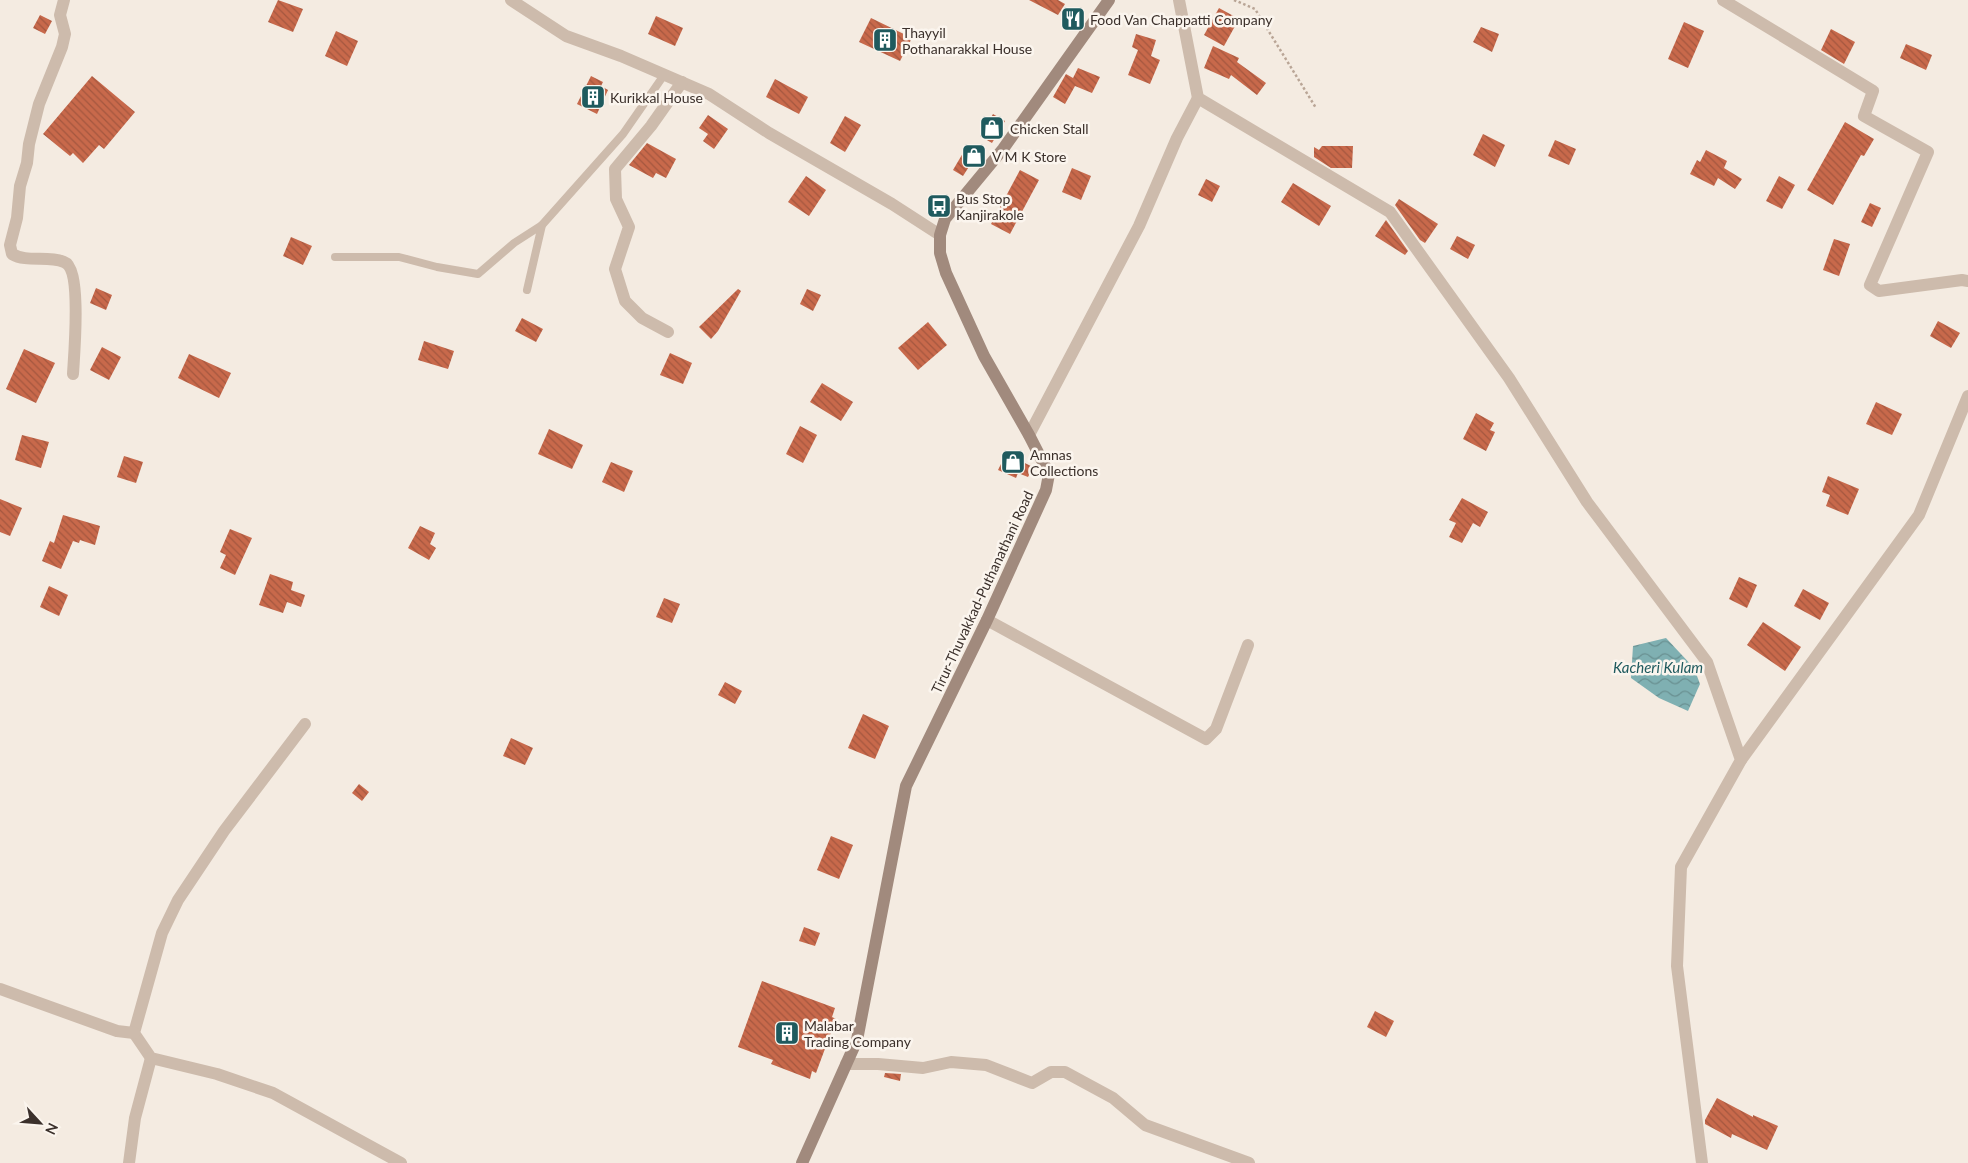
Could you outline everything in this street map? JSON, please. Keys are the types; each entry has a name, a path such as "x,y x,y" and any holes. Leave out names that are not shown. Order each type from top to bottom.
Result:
{"main road":[{"name":"Tirur-Thuvakkad-Puthanathani Road","path":"802,1163 857,1040 906,786 987,620 1046,490 1049,474 1030,434 984,356 946,273 940,253 940,235 945,219 1004,150 1109,0"}],"street":[{"path":"64,0 60,15 65,34 39,104 20,186 17,218 10,245 12,254 19,258 42,258 65,262 70,266 73,273 76,298 73,374"},
{"path":"511,0 566,36 709,94 769,133 892,204 940,235"},
{"path":"1030,434 1139,226 1177,138 1198,98 1179,0"},
{"path":"1723,0 1872,91 1864,116 1928,152 1870,285 1879,291 1962,280 1968,281"},
{"path":"668,332 642,318 625,301 616,269 629,227 616,199 615,169 651,126 682,82"},
{"path":"1198,98 1390,212 1510,378 1587,502 1707,662 1741,760"},
{"path":"1702,1163 1677,966 1681,867 1741,760 1919,515 1968,396"},
{"path":"987,620 1206,739 1216,729 1248,645"},
{"path":"134,1034 162,933 178,900 224,831 305,724"},
{"path":"0,989 117,1031 134,1034 151,1058 217,1074 273,1093 401,1163"},
{"path":"129,1163 136,1118 151,1058"},
{"path":"846,1064 878,1064 923,1068 951,1062 986,1065 1032,1083 1051,1072 1065,1072 1113,1098 1145,1125 1249,1163"}],"lane":[{"path":"335,257 399,257 438,267 478,274 514,243 542,225 623,134 664,75"},
{"path":"527,290 542,225"}],"path":[{"path":"1234,0 1255,9 1316,108"}],"water":[{"name":"Kacheri Kulam","path":"1666,638 1694,668 1700,684 1688,711 1659,698 1631,678 1633,646"}],"building":[{"path":"278,0 303,9 293,32 268,22"},
{"path":"1029,0 1058,0 1065,4 1058,15"},
{"path":"1219,8 1239,19 1224,46 1204,35"},
{"path":"40,15 52,21 45,34 33,28"},
{"path":"656,16 683,28 675,46 648,34"},
{"name":"Thayyil Pothanarakkal House","path":"871,18 912,38 900,61 859,42"},
{"path":"1684,22 1704,31 1688,68 1668,59"},
{"path":"1481,27 1499,34 1492,52 1473,42"},
{"path":"1831,29 1855,42 1844,64 1821,50"},
{"path":"336,31 358,41 347,66 325,56"},
{"path":"1136,34 1156,40 1151,56 1160,60 1150,84 1128,75 1138,50 1132,47"},
{"path":"1906,44 1932,55 1926,70 1900,58"},
{"path":"1213,46 1239,58 1237,62 1266,83 1257,95 1231,75 1229,79 1204,68"},
{"path":"1078,68 1100,77 1092,93 1075,86 1065,104 1053,97 1066,74 1073,78"},
{"path":"92,76 135,112 104,149 99,145 83,163 73,153 70,156 43,134"},
{"name":"Kurikkal House","path":"591,76 603,82 601,86 608,90 597,114 577,104"},
{"path":"775,79 808,97 799,114 766,97"},
{"name":"Chicken Stall","path":"993,114 1005,121 992,143 980,136"},
{"path":"708,115 728,129 714,149 703,141 708,134 699,128"},
{"path":"845,116 861,125 845,152 830,143"},
{"path":"1845,122 1874,139 1864,156 1861,155 1833,205 1807,190"},
{"path":"1483,134 1505,145 1495,167 1473,155"},
{"path":"1555,140 1576,149 1569,165 1548,156"},
{"path":"647,143 676,159 666,178 656,173 653,178 629,165"},
{"path":"1322,146 1353,146 1352,168 1331,168 1314,157 1314,147 1319,150"},
{"path":"1706,150 1727,161 1724,168 1742,179 1735,189 1718,178 1714,186 1690,174 1697,160 1700,162"},
{"path":"963,153 974,159 963,176 953,170"},
{"path":"1072,168 1091,176 1081,200 1062,192"},
{"path":"1020,170 1039,180 1010,234 991,224"},
{"path":"806,176 826,190 809,216 788,202"},
{"path":"1779,176 1795,185 1782,209 1766,201"},
{"path":"1206,179 1220,186 1212,202 1198,195"},
{"path":"1293,183 1331,206 1319,226 1281,202"},
{"path":"1399,199 1438,224 1425,243 1420,240 1395,205"},
{"path":"1870,203 1881,208 1872,227 1861,222"},
{"path":"1386,220 1408,251 1405,255 1375,236"},
{"path":"1457,236 1475,245 1468,259 1450,249"},
{"path":"291,237 312,246 303,265 283,256"},
{"path":"1834,239 1850,244 1839,276 1823,270"},
{"path":"96,288 112,295 106,310 90,303"},
{"path":"738,289 741,291 718,331 711,339 699,327"},
{"path":"807,289 821,295 813,311 800,304"},
{"path":"522,318 543,329 536,342 515,331"},
{"path":"1938,321 1960,333 1951,348 1930,336"},
{"path":"928,322 947,345 918,370 898,348"},
{"path":"424,341 454,351 448,369 418,360"},
{"path":"102,347 121,357 109,380 90,370"},
{"path":"24,349 55,363 36,403 6,389"},
{"path":"670,353 692,363 683,384 660,375"},
{"path":"189,354 231,373 219,398 178,378"},
{"path":"822,383 853,402 841,421 810,402"},
{"path":"1876,402 1902,414 1892,435 1866,424"},
{"path":"1476,413 1494,423 1490,430 1495,432 1486,451 1463,439"},
{"path":"800,426 817,435 803,463 786,454"},
{"path":"549,429 583,445 572,469 538,454"},
{"path":"22,435 49,442 41,468 15,460"},
{"name":"Amnas Collections","path":"1006,454 1033,467 1028,477 1018,473 1016,478 998,470"},
{"path":"124,456 143,462 136,483 117,477"},
{"path":"611,462 633,471 624,492 602,482"},
{"path":"1828,476 1859,489 1848,515 1826,506 1830,495 1822,492"},
{"path":"1462,498 1488,512 1480,527 1473,523 1462,543 1449,537 1456,523 1449,520"},
{"path":"0,499 22,508 10,536 0,532"},
{"path":"63,515 100,526 95,545 80,540 79,543 73,541 61,569 42,561 50,541 54,543"},
{"path":"420,526 435,533 430,544 436,548 429,560 408,548"},
{"path":"230,529 252,538 235,575 220,568 226,555 220,552"},
{"path":"270,574 293,582 291,590 305,595 301,607 287,602 283,613 259,605"},
{"path":"1739,577 1757,585 1747,608 1729,599"},
{"path":"49,586 68,595 59,616 40,607"},
{"path":"1803,589 1829,603 1820,620 1794,606"},
{"path":"664,598 680,604 672,623 656,617"},
{"path":"1763,622 1801,647 1785,671 1747,645"},
{"path":"725,682 742,691 735,704 718,695"},
{"path":"863,714 889,726 875,759 848,748"},
{"path":"511,738 533,748 525,765 503,756"},
{"path":"359,784 369,792 362,801 352,793"},
{"path":"831,836 853,845 839,879 817,870"},
{"path":"804,927 820,933 815,946 799,941"},
{"name":"Malabar Trading Company","path":"762,981 835,1008 832,1017 836,1019 816,1073 812,1071 810,1079 771,1064 773,1060 738,1047"},
{"path":"1375,1011 1394,1021 1386,1037 1367,1027"},
{"path":"885,1073 901,1074 900,1081 884,1077"},
{"path":"1717,1098 1753,1117 1753,1115 1778,1126 1767,1150 1732,1134 1731,1138 1705,1124 1705,1120"}],"place":[{"name":"Food Van Chappatti Company","path":"1073,19"},
{"name":"Thayyil Pothanarakkal House","path":"885,40"},
{"name":"Kurikkal House","path":"593,97"},
{"name":"Chicken Stall","path":"992,128"},
{"name":"V M K Store","path":"974,156"},
{"name":"Bus Stop Kanjirakole","path":"939,206"},
{"name":"Amnas Collections","path":"1013,462"},
{"name":"Malabar Trading Company","path":"787,1033"}]}
